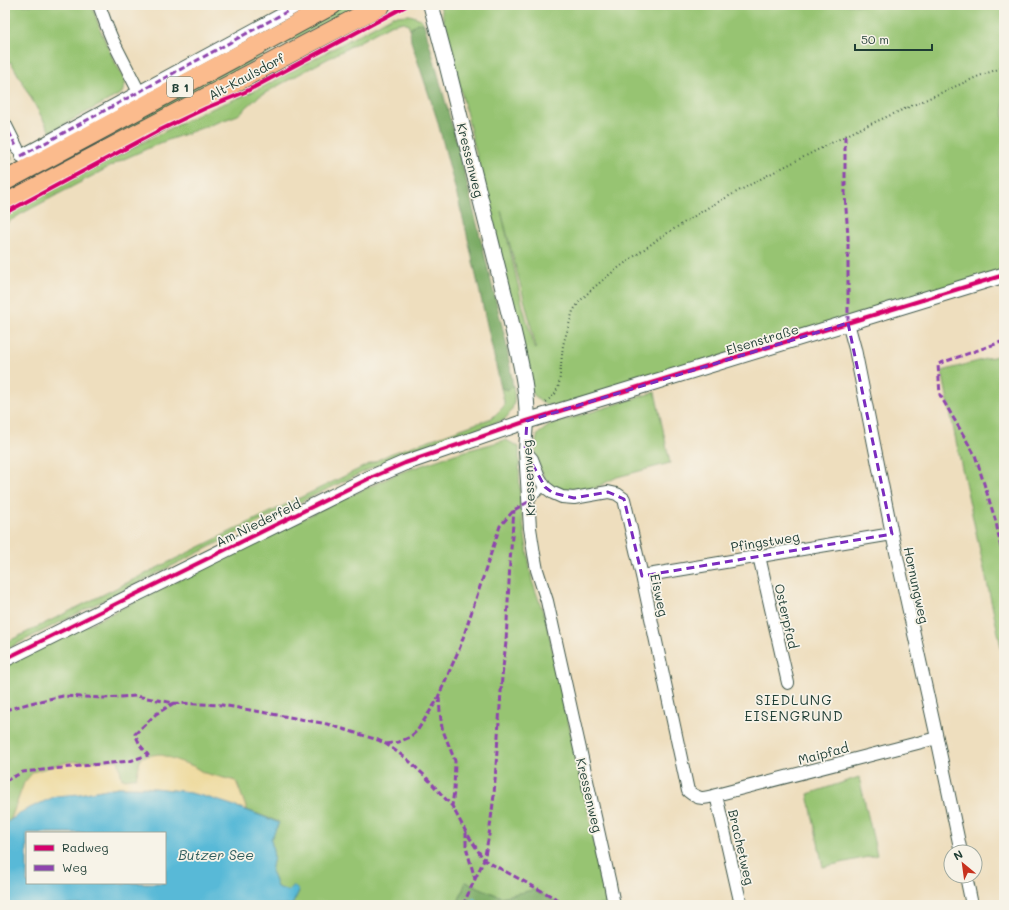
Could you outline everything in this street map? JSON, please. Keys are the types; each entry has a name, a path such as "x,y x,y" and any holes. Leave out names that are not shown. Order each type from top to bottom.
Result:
{"main road":[{"name":"Alt-Kaulsdorf","path":"5,181 26,171 143,99 332,5"},
{"name":"Alt-Kaulsdorf","path":"26,171 52,176 381,5"},
{"name":"Alt-Kaulsdorf","path":"5,204 26,171"}],"street":[{"path":"99,5 106,27 143,99"},
{"name":"Alt-Kaulsdorf","path":"143,99 299,5"},
{"name":"Kressenweg","path":"431,5 520,362 527,408 525,451 528,502 534,554 547,601 614,905"},
{"path":"5,124 26,171"},
{"name":"Elsenstraße","path":"527,421 1004,275"},
{"name":"Hornungweg","path":"848,323 855,349 892,534 959,844"},
{"name":"Am Niederfeld","path":"5,658 368,479 405,463 527,421"},
{"path":"525,451 532,459 539,477 545,487"},
{"name":"Eisweg","path":"545,487 562,497 574,498 608,492 618,494 624,499 688,791 695,797 704,798 716,795"},
{"name":"Pfingstweg","path":"642,576 892,534"},
{"name":"Osterpfad","path":"759,556 788,683"},
{"name":"Maipfad","path":"716,795 937,738"},
{"name":"Brachetweg","path":"716,795 740,905"},
{"path":"968,884 972,905"}],"lane":[{"path":"528,502 545,487"}],"path":[{"path":"545,402 556,394 563,345 572,311 580,301 614,271 661,237 709,207 768,175 857,130 979,76 1004,67"}],"highlighted area":[{"path":"848,323 892,534 642,576 624,499 608,492 574,498 553,493 545,487 525,451 527,421"}],"green space":[{"path":"5,5 92,5 107,45 126,82 122,93 50,132 11,62 5,65"},
{"path":"344,5 359,5 239,69 201,94 50,172 41,168"},
{"path":"440,5 1004,5 1004,270 556,406 547,405 538,400 531,390 480,169","holes":["501,211 529,318 535,349 523,307"]},
{"path":"410,15 421,19 424,24 416,24 410,30 408,24 404,22 390,25 258,97 238,115 160,143 124,159 5,224 5,216 120,154 201,113 261,88 393,16"},
{"path":"417,23 424,24 459,151 506,342 513,386 509,390 501,388 466,230 437,119 411,41 411,28"},
{"path":"5,138 12,152 10,153 13,158 5,162"},
{"path":"1004,354 1004,660 942,371"},
{"path":"513,386 514,396 512,409 504,420 423,448 372,468 273,515 5,650 5,643 390,454 492,418 504,406 501,388 509,390"},
{"path":"655,392 670,463 617,477 593,489 574,493 562,492 551,486 544,477 537,461 535,446 538,434 550,425"},
{"path":"506,440 519,447 520,503 532,581 546,620 607,898 606,905 562,905 533,890 501,897 466,882 457,905 292,905 299,891 289,891 277,887 271,871 274,857 271,839 279,822 247,810 236,781 204,773 193,766 136,778 122,779 118,760 24,783 11,819 5,824 5,666 339,501 399,473 458,453"},
{"path":"859,777 877,855 823,867 808,794"},
{"path":"466,882 501,897 533,890 562,905 457,905"}],"sand":[{"path":"159,754 193,766 204,773 236,781 247,810 180,791 146,787 118,787 80,794 11,819 24,783 33,772 68,762 118,760 122,779 136,778 141,757"}],"water":[{"name":"Butzer See","path":"118,787 164,789 180,791 217,800 279,823 271,839 274,857 271,871 277,887 288,891 293,885 299,891 292,905 5,905 5,824 23,811 56,796 80,794"}],"waterway":[{"path":"473,899 479,905"}],"marked path":[{"path":"21,156 299,5"},
{"path":"5,124 17,148"},
{"path":"845,136 845,195 848,236 848,323"},
{"path":"1004,341 938,364 940,395 975,455 996,522 1004,564"},
{"path":"386,744 399,742 410,737 417,731 436,702 460,647 500,526 514,510 528,502"},
{"path":"475,879 484,860 494,795 502,677 506,642 514,510"},
{"path":"5,710 63,696 104,698 136,696 174,703 222,705 289,717 327,724 378,740 407,759 425,776 452,806 466,832 484,860 568,905"},
{"path":"439,697 442,728 455,761 452,806"},
{"path":"5,781 23,772 130,761 148,755 140,745 135,734 156,714 174,703"},
{"path":"463,905 475,879 466,847 466,832"}],"cycle path":[{"path":"5,213 160,130 206,108 245,92 408,5"},
{"path":"5,659 368,479 405,463 527,421 1004,275"}],"district":[{"name":"SIEDLUNG EISENGRUND","path":"794,708"}]}
